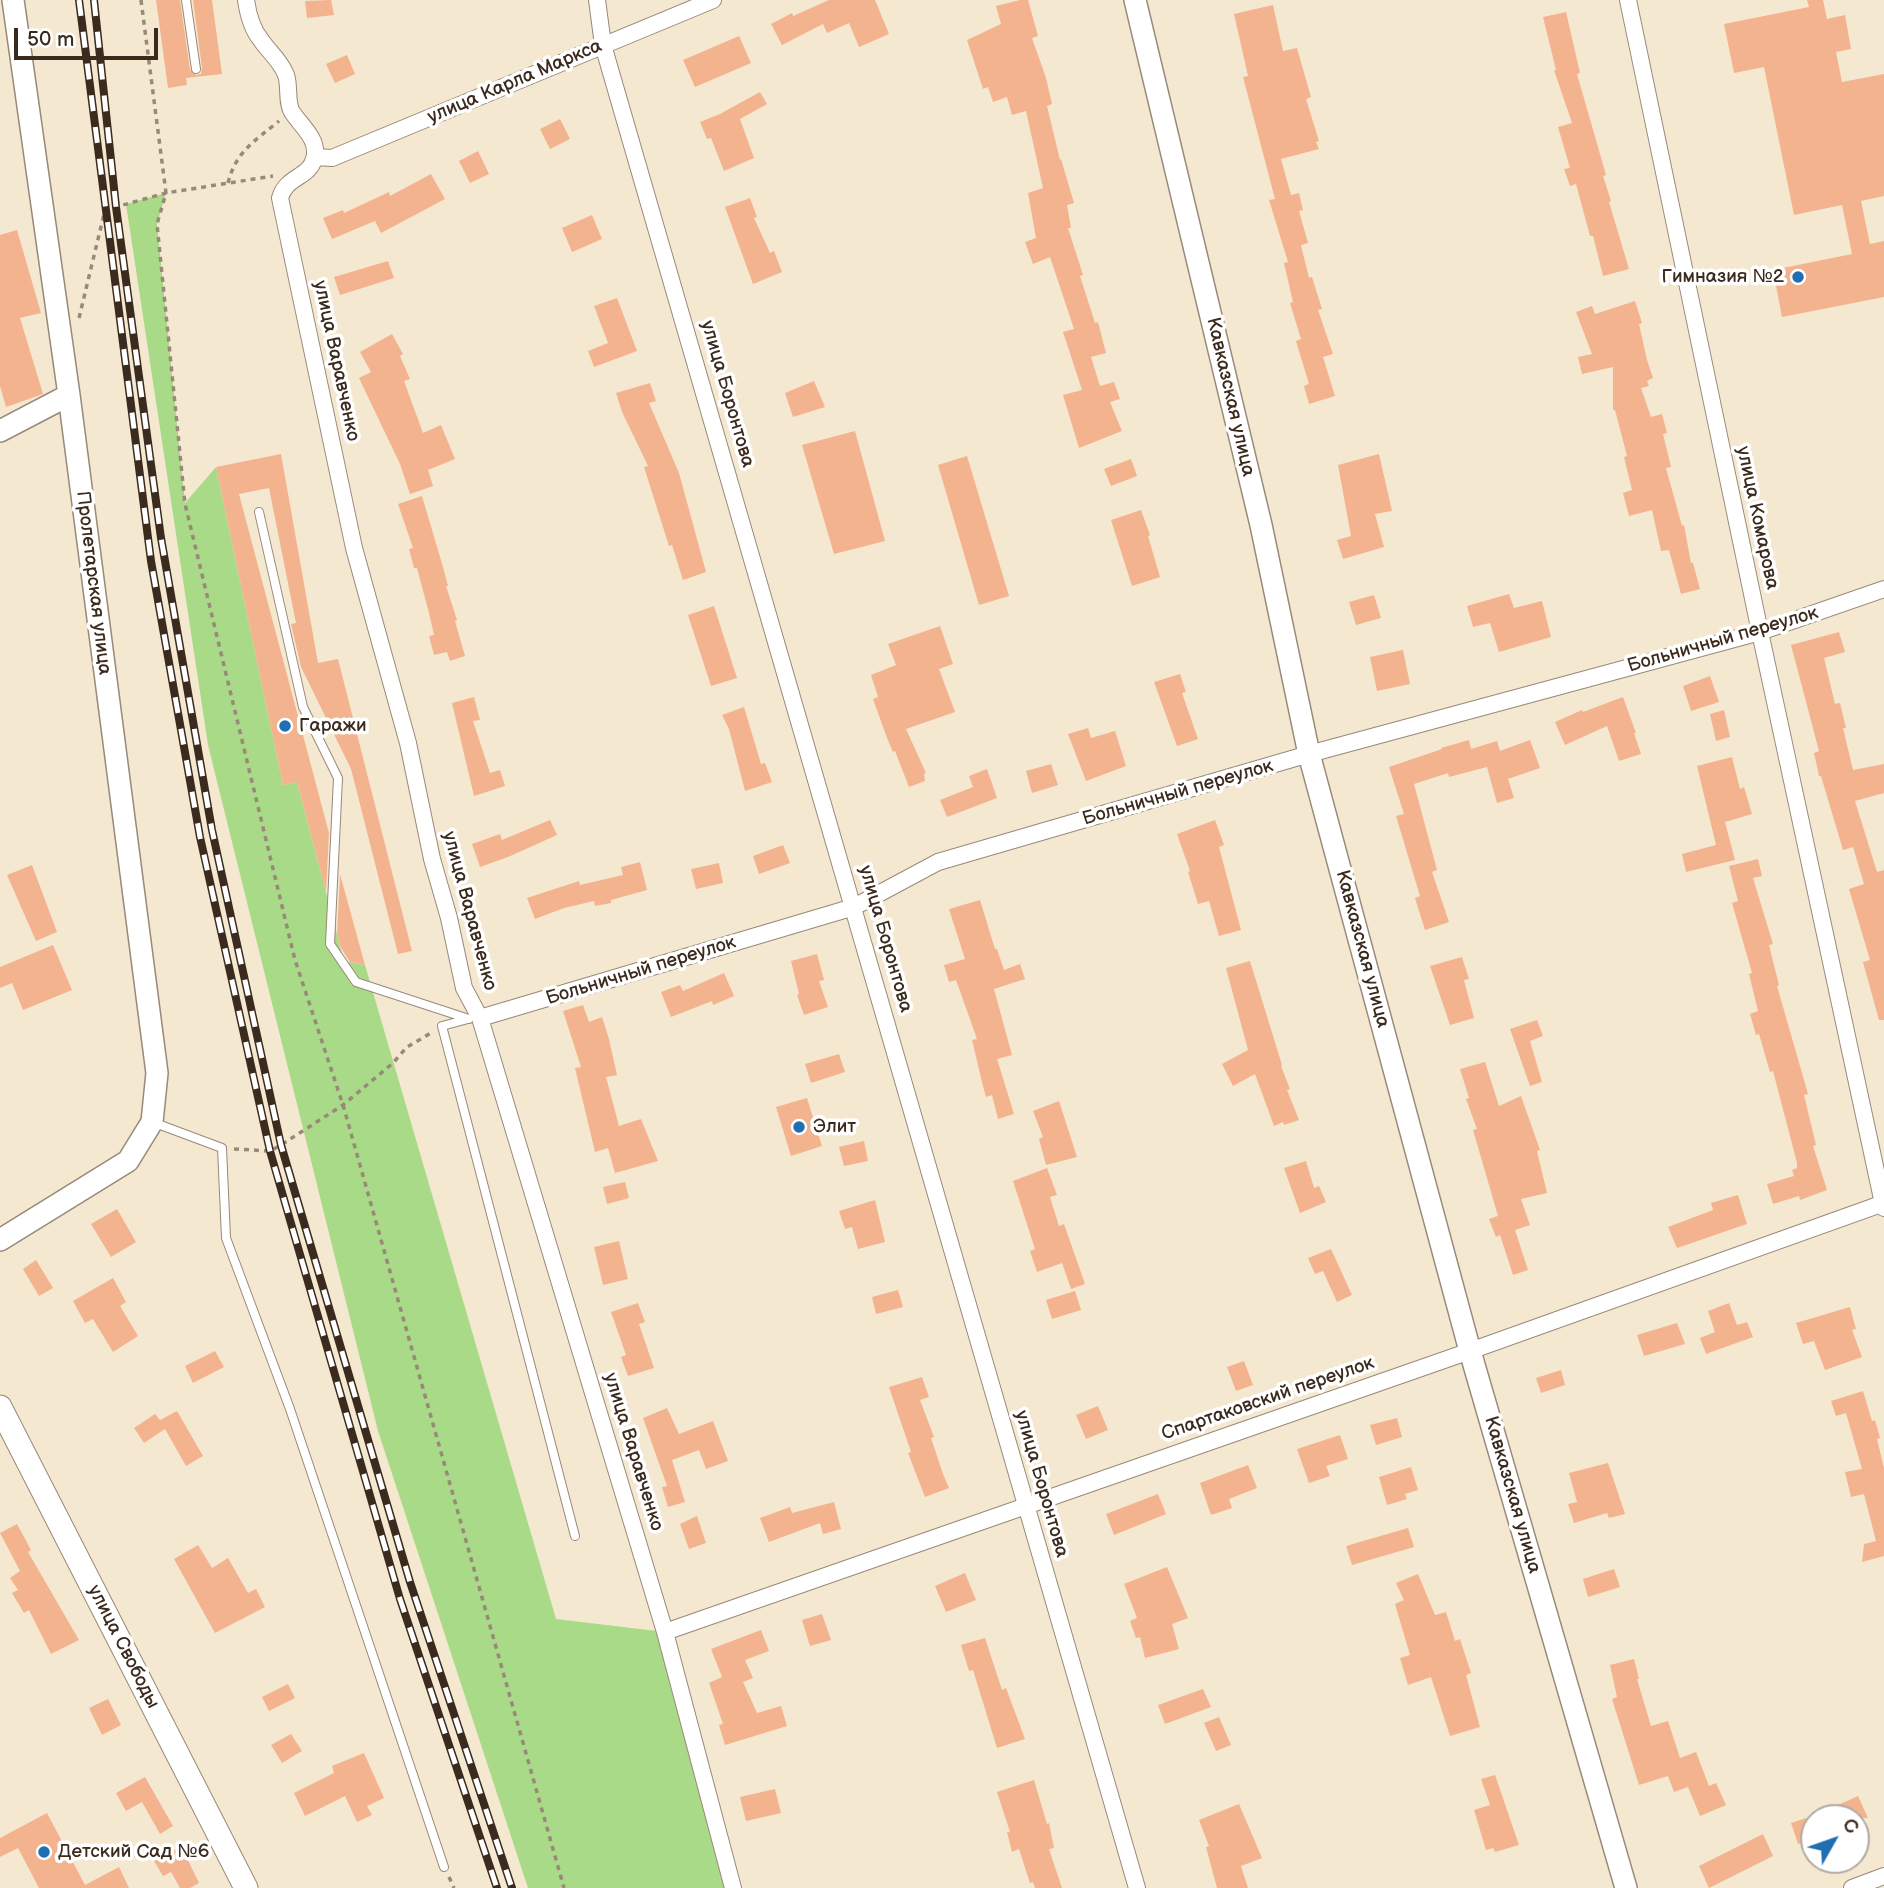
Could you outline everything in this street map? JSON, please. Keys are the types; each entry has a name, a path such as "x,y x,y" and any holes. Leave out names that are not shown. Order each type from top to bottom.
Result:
{"main road":[{"name":"улица Свободы","path":"0,1407 246,1888"}],"street":[{"name":"Пролетарская улица","path":"0,1240 128,1161 152,1122 157,1073 69,395 13,0"},
{"path":"246,0 247,10 259,38 279,61 287,77 291,111 314,146 315,157 311,166 289,182"},
{"name":"улица Боронтова","path":"597,0 603,45 1137,1888"},
{"name":"улица Карла Маркса","path":"315,157 332,158 713,0"},
{"name":"Кавказская улица","path":"1135,0 1261,525 1309,754 1470,1351 1626,1888"},
{"name":"улица Комарова","path":"1628,0 1760,632 1884,1205"},
{"name":"улица Варавченко","path":"289,182 283,188 280,198 354,548 408,743 432,859 449,918 464,988 665,1632 733,1888"},
{"path":"0,431 69,395"},
{"name":"Больничный переулок","path":"474,1019 854,907 938,862 1309,754 1760,632 1884,589"},
{"name":"Спартаковский переулок","path":"665,1632 1884,1205"},
{"path":"1852,1888 1884,1876"}],"lane":[{"path":"186,0 196,69"},
{"path":"259,512 303,707 338,778 330,944 356,982 474,1019"},
{"path":"474,1019 442,1026 575,1536"},
{"path":"152,1122 222,1148 226,1238 290,1409 444,1867"}],"path":[{"path":"141,0 166,193 157,224 186,504 295,960 343,1105 564,1888"},
{"path":"228,183 231,169 242,152 291,111"},
{"path":"79,318 105,210 166,193 228,183 278,176 289,182"},
{"path":"222,1148 270,1151 343,1105 393,1063 407,1047 442,1026"}],"green space":[{"path":"166,193 157,224 185,503 216,467 283,785 297,782 344,961 365,965 556,1619 665,1632 733,1888 528,1888 378,1431 208,745 126,204"}],"building":[{"path":"156,0 180,0 190,70 196,75 201,74 202,68 193,0 212,0 222,74 186,78 187,85 168,88"},
{"path":"331,0 334,15 307,18 305,1"},
{"path":"829,0 875,0 889,34 859,47 849,23 827,33 823,24 782,45 771,24 792,13 793,16"},
{"path":"1028,0 1038,36 1032,38 1046,78 1052,104 1047,106 1074,203 1067,205 1071,228 1068,228 1083,275 1080,276 1095,323 1098,322 1106,353 1091,357 1100,386 1114,382 1120,399 1110,402 1122,431 1079,448 1063,395 1082,390 1063,332 1074,329 1050,257 1033,264 1025,242 1036,238 1028,193 1043,188 1026,111 1012,115 1007,97 993,102 988,87 983,89 967,40 1001,24 996,6"},
{"path":"1807,0 1823,0 1827,19 1845,15 1851,49 1836,52 1842,82 1884,74 1884,196 1861,201 1870,244 1884,241 1884,297 1782,317 1773,270 1852,254 1842,205 1794,215 1764,67 1734,73 1724,24 1809,7"},
{"path":"1273,5 1283,51 1297,48 1311,97 1306,99 1319,141 1316,142 1319,149 1281,159 1291,195 1299,193 1303,210 1299,211 1308,243 1301,245 1309,278 1312,277 1322,309 1318,310 1333,354 1323,357 1335,396 1309,404 1304,386 1309,384 1296,341 1301,339 1290,303 1293,302 1284,263 1288,262 1269,200 1275,199 1243,77 1248,76 1234,14"},
{"path":"1566,12 1580,73 1577,74 1629,269 1603,276 1576,184 1570,186 1564,169 1570,168 1558,127 1572,123 1554,70 1543,17"},
{"path":"739,36 751,63 695,87 683,60"},
{"path":"347,55 355,74 335,83 326,64"},
{"path":"760,92 767,104 740,119 754,158 724,171 711,138 707,139 700,122"},
{"path":"560,119 570,139 550,149 540,129"},
{"path":"478,151 489,174 470,183 459,161"},
{"path":"431,174 445,199 381,233 375,221 332,239 323,218 343,210 344,213 389,192 390,196"},
{"path":"750,198 757,217 754,218 770,253 774,251 782,272 753,284 725,207"},
{"path":"592,215 602,239 572,252 562,228"},
{"path":"17,230 41,313 20,318 43,394 6,407 0,386 0,235"},
{"path":"388,261 394,278 340,295 334,277"},
{"path":"617,298 637,351 594,367 588,351 608,343 594,306"},
{"path":"1635,301 1653,378 1647,381 1649,386 1641,388 1651,417 1662,414 1667,433 1663,434 1671,467 1666,468 1700,589 1681,594 1669,550 1661,551 1652,510 1629,516 1623,493 1632,490 1624,457 1627,456 1613,410 1613,367 1582,374 1578,357 1592,354 1576,312 1592,306 1595,314"},
{"path":"392,334 403,354 400,356 410,379 404,381 423,433 441,425 455,459 428,470 433,486 410,494 400,464 359,378 371,372 360,352"},
{"path":"814,381 825,407 793,417 785,393"},
{"path":"650,383 656,401 649,403 679,473 706,572 683,580 672,545 669,546 644,467 648,466 622,412 616,393"},
{"path":"855,431 885,541 834,554 802,445"},
{"name":"Гаражи","path":"281,454 318,663 338,659 412,951 398,954 351,769 301,667 291,624 296,623 269,488 239,494 329,833 326,892 297,782 283,785 216,467"},
{"path":"1379,454 1392,511 1375,514 1384,547 1343,559 1337,540 1351,536 1338,465"},
{"path":"967,456 1009,596 979,605 938,465"},
{"path":"1131,459 1137,476 1111,486 1104,469"},
{"path":"422,496 465,656 450,661 447,652 434,655 429,636 434,635 429,613 409,549 413,548 398,504"},
{"path":"1141,510 1160,577 1132,586 1111,520"},
{"path":"1509,594 1514,608 1542,601 1551,637 1499,652 1490,623 1473,627 1467,606"},
{"path":"1374,595 1381,618 1356,625 1349,602"},
{"path":"714,606 737,678 711,686 688,615"},
{"path":"940,626 953,664 939,669 955,712 906,729 926,773 925,781 909,787 873,699 878,697 871,675 896,665 888,644"},
{"path":"1839,632 1845,652 1824,658 1835,704 1840,703 1853,770 1884,764 1884,793 1855,801 1877,872 1884,870 1884,1020 1879,1020 1863,962 1870,960 1849,889 1864,884 1853,847 1843,850 1819,776 1814,753 1819,751 1791,645"},
{"path":"1403,650 1410,684 1377,691 1370,657"},
{"path":"1180,674 1186,692 1182,693 1198,739 1177,746 1154,682"},
{"path":"1710,676 1719,702 1691,711 1683,686"},
{"path":"474,697 480,720 473,721 490,773 500,770 505,786 474,796 452,703"},
{"path":"1623,697 1641,754 1619,761 1607,726 1565,745 1555,722"},
{"path":"744,707 761,764 765,763 772,782 745,791 729,729 722,715"},
{"path":"1724,710 1730,737 1716,741 1710,714"},
{"path":"1088,728 1091,738 1115,731 1126,766 1086,781 1068,734"},
{"path":"1469,740 1471,749 1497,741 1500,751 1530,740 1540,768 1508,779 1514,798 1497,803 1487,767 1449,777 1448,773 1414,784 1437,870 1432,872 1449,922 1425,930 1415,898 1420,896 1396,816 1404,814 1389,767"},
{"path":"1732,757 1740,789 1744,787 1752,814 1725,822 1735,860 1686,872 1682,854 1716,845 1697,766"},
{"path":"1051,764 1058,785 1032,793 1026,771"},
{"path":"987,769 997,798 947,817 940,800 973,787 969,776"},
{"path":"550,820 557,835 480,867 472,844 500,834 502,840"},
{"path":"1215,820 1224,845 1219,847 1241,930 1219,936 1209,901 1198,904 1177,834"},
{"path":"783,845 790,863 759,874 753,856"},
{"path":"1758,859 1762,876 1753,878 1773,944 1769,945 1779,985 1777,986 1808,1094 1804,1095 1816,1145 1813,1146 1827,1190 1800,1200 1799,1196 1773,1204 1767,1184 1794,1176 1792,1170 1797,1168 1797,1163 1773,1071 1770,1072 1750,1014 1758,1011 1749,974 1752,973 1732,903 1738,901 1729,866"},
{"path":"640,862 647,890 611,900 611,903 595,906 594,901 535,919 527,898 579,881 580,885 623,875 621,867"},
{"path":"719,863 723,883 696,889 691,869"},
{"path":"32,865 57,932 36,941 7,875"},
{"path":"340,874 365,965 350,962 341,948 337,934"},
{"path":"980,900 1004,970 1020,964 1025,979 994,989 1012,1055 997,1059 1014,1114 998,1119 992,1095 986,1097 982,1082 972,1040 977,1039 956,980 949,982 944,965 965,959 949,909"},
{"path":"53,945 72,990 23,1010 12,983 0,988 0,967"},
{"path":"817,954 824,980 819,981 828,1007 804,1015 797,995 799,994 791,961"},
{"path":"1462,957 1469,979 1464,980 1474,1018 1450,1025 1430,966"},
{"path":"1250,961 1290,1089 1287,1090 1299,1120 1284,1125 1283,1122 1274,1126 1255,1074 1233,1086 1222,1064 1248,1050 1226,968"},
{"path":"724,973 734,996 713,1005 712,1001 671,1017 661,992 680,985 683,991"},
{"path":"583,1005 589,1022 602,1017 609,1039 617,1075 606,1077 619,1126 641,1119 658,1161 615,1173 608,1148 595,1152 575,1068 581,1067 563,1011"},
{"path":"1537,1020 1543,1036 1530,1041 1542,1082 1530,1086 1510,1029"},
{"path":"839,1054 845,1072 811,1083 805,1064"},
{"path":"1485,1062 1499,1106 1521,1096 1540,1150 1537,1151 1547,1193 1521,1199 1530,1225 1515,1230 1528,1270 1513,1275 1500,1235 1496,1237 1489,1219 1498,1216 1473,1130 1477,1129 1466,1099 1469,1098 1460,1069"},
{"name":"Элит","path":"807,1098 822,1146 791,1156 776,1107"},
{"path":"1059,1101 1077,1157 1046,1165 1039,1139 1043,1137 1033,1111"},
{"path":"864,1141 868,1161 844,1166 839,1147"},
{"path":"1306,1161 1314,1188 1319,1186 1326,1202 1300,1213 1284,1168"},
{"path":"1047,1168 1057,1195 1050,1197 1059,1226 1064,1224 1085,1284 1071,1289 1062,1263 1037,1272 1030,1251 1035,1249 1013,1181"},
{"path":"625,1182 629,1198 607,1204 603,1187"},
{"path":"1738,1195 1747,1224 1677,1248 1668,1227 1713,1210 1711,1203"},
{"path":"875,1200 885,1242 858,1249 852,1227 845,1229 839,1211"},
{"path":"117,1209 136,1242 111,1257 91,1224"},
{"path":"619,1241 628,1279 603,1285 594,1247"},
{"path":"1331,1249 1352,1295 1337,1302 1323,1271 1315,1274 1308,1258"},
{"path":"36,1260 53,1288 39,1296 23,1269"},
{"path":"113,1278 126,1302 120,1306 138,1336 113,1352 93,1319 85,1323 73,1301"},
{"path":"898,1290 903,1307 876,1314 872,1297"},
{"path":"1075,1291 1081,1310 1052,1319 1046,1300"},
{"path":"638,1303 645,1322 639,1324 654,1368 628,1376 621,1357 626,1355 611,1312"},
{"path":"1729,1303 1737,1325 1747,1322 1753,1337 1706,1354 1700,1338 1715,1332 1708,1311"},
{"path":"1850,1307 1856,1329 1852,1330 1862,1357 1825,1370 1814,1341 1803,1344 1796,1323"},
{"path":"1677,1323 1685,1344 1644,1356 1637,1335"},
{"path":"215,1351 224,1367 193,1383 185,1366"},
{"path":"1244,1361 1253,1385 1236,1391 1227,1367"},
{"path":"1561,1370 1565,1385 1541,1393 1536,1378"},
{"path":"922,1377 929,1397 920,1400 949,1488 925,1497 908,1453 911,1452 889,1387"},
{"path":"1863,1391 1880,1438 1877,1439 1884,1468 1884,1556 1862,1562 1864,1544 1876,1541 1864,1494 1851,1497 1845,1472 1862,1469 1846,1413 1836,1416 1831,1401"},
{"path":"1098,1406 1108,1430 1086,1439 1076,1415"},
{"path":"667,1408 679,1434 713,1421 728,1461 706,1469 699,1450 672,1460 685,1502 668,1507 662,1487 667,1486 643,1418"},
{"path":"177,1411 203,1456 186,1466 165,1429 144,1443 134,1428 155,1414 160,1420"},
{"path":"1397,1418 1402,1437 1376,1445 1370,1425"},
{"path":"1340,1435 1348,1459 1326,1466 1330,1476 1309,1483 1297,1449"},
{"path":"1608,1463 1625,1514 1609,1518 1607,1513 1574,1523 1568,1504 1577,1502 1569,1473"},
{"path":"1248,1465 1257,1488 1229,1499 1232,1508 1211,1515 1200,1483"},
{"path":"1411,1467 1418,1490 1405,1494 1407,1499 1387,1505 1379,1477"},
{"path":"1158,1494 1166,1514 1114,1535 1106,1514"},
{"path":"834,1502 841,1529 823,1534 820,1523 769,1542 760,1518 790,1507 792,1513"},
{"path":"697,1516 706,1543 689,1549 680,1524"},
{"path":"17,1524 31,1550 28,1552 79,1640 51,1654 29,1610 24,1613 12,1593 18,1590 10,1578 20,1571 0,1533"},
{"path":"1408,1528 1414,1547 1352,1565 1346,1546"},
{"path":"198,1545 212,1568 228,1558 248,1593 256,1589 265,1607 215,1633 174,1559"},
{"path":"1167,1567 1188,1618 1172,1624 1179,1649 1145,1658 1140,1637 1136,1638 1130,1621 1137,1618 1124,1584"},
{"path":"1614,1569 1620,1587 1588,1597 1583,1579"},
{"path":"965,1573 976,1600 946,1612 935,1586"},
{"path":"1418,1574 1435,1615 1446,1612 1455,1641 1460,1639 1471,1673 1466,1675 1480,1727 1450,1736 1431,1677 1408,1685 1400,1658 1410,1655 1395,1604 1404,1600 1396,1583"},
{"path":"822,1614 831,1640 810,1646 802,1620"},
{"path":"761,1630 769,1651 745,1660 753,1678 743,1682 757,1713 781,1706 787,1726 725,1745 719,1725 723,1724 709,1683 722,1677 711,1649"},
{"path":"985,1638 1002,1690 1006,1688 1025,1739 997,1748 973,1670 969,1671 961,1645"},
{"path":"1634,1659 1651,1726 1668,1721 1680,1758 1696,1752 1709,1786 1716,1783 1726,1805 1700,1816 1688,1787 1674,1792 1668,1776 1639,1785 1612,1699 1617,1697 1610,1665"},
{"path":"288,1684 295,1698 269,1711 262,1697"},
{"path":"1203,1689 1211,1707 1165,1724 1158,1705"},
{"path":"108,1699 121,1725 102,1735 89,1708"},
{"path":"1219,1717 1231,1745 1216,1751 1204,1723"},
{"path":"291,1734 302,1751 282,1763 271,1745"},
{"path":"364,1753 384,1798 367,1806 372,1815 357,1822 345,1796 305,1816 294,1793 334,1773 332,1766"},
{"path":"1495,1775 1519,1845 1495,1852 1493,1848 1486,1850 1474,1810 1490,1805 1481,1779"},
{"path":"145,1777 173,1826 160,1834 142,1802 126,1811 116,1793"},
{"path":"1034,1780 1047,1824 1049,1823 1054,1848 1049,1849 1062,1888 1035,1888 1033,1882 1030,1883 1019,1849 1012,1852 1007,1832 1010,1832 997,1792"},
{"path":"775,1789 781,1813 746,1821 740,1797"},
{"path":"1858,1796 1862,1804 1840,1804"},
{"path":"1239,1804 1262,1858 1241,1866 1248,1888 1217,1888 1206,1847 1209,1846 1199,1820"},
{"name":"Детский Сад №6","path":"47,1813 85,1885 119,1867 129,1888 39,1888 18,1848 0,1857 0,1838"},
{"path":"1800,1820 1800,1843 1798,1844 1791,1823"},
{"path":"1763,1834 1773,1856 1709,1888 1699,1866"},
{"path":"181,1846 199,1883 190,1888 180,1888 171,1872 163,1876 154,1861"}],"railway":[{"path":"79,0 151,561 200,837 270,1151 400,1599 497,1888"},
{"path":"94,0 116,207 161,538 212,830 281,1145 410,1582 512,1888"}],"place":[{"name":"Гимназия №2","path":"1798,277"},
{"name":"Гаражи","path":"285,726"},
{"name":"Элит","path":"799,1127"},
{"name":"Детский Сад №6","path":"44,1852"}]}
